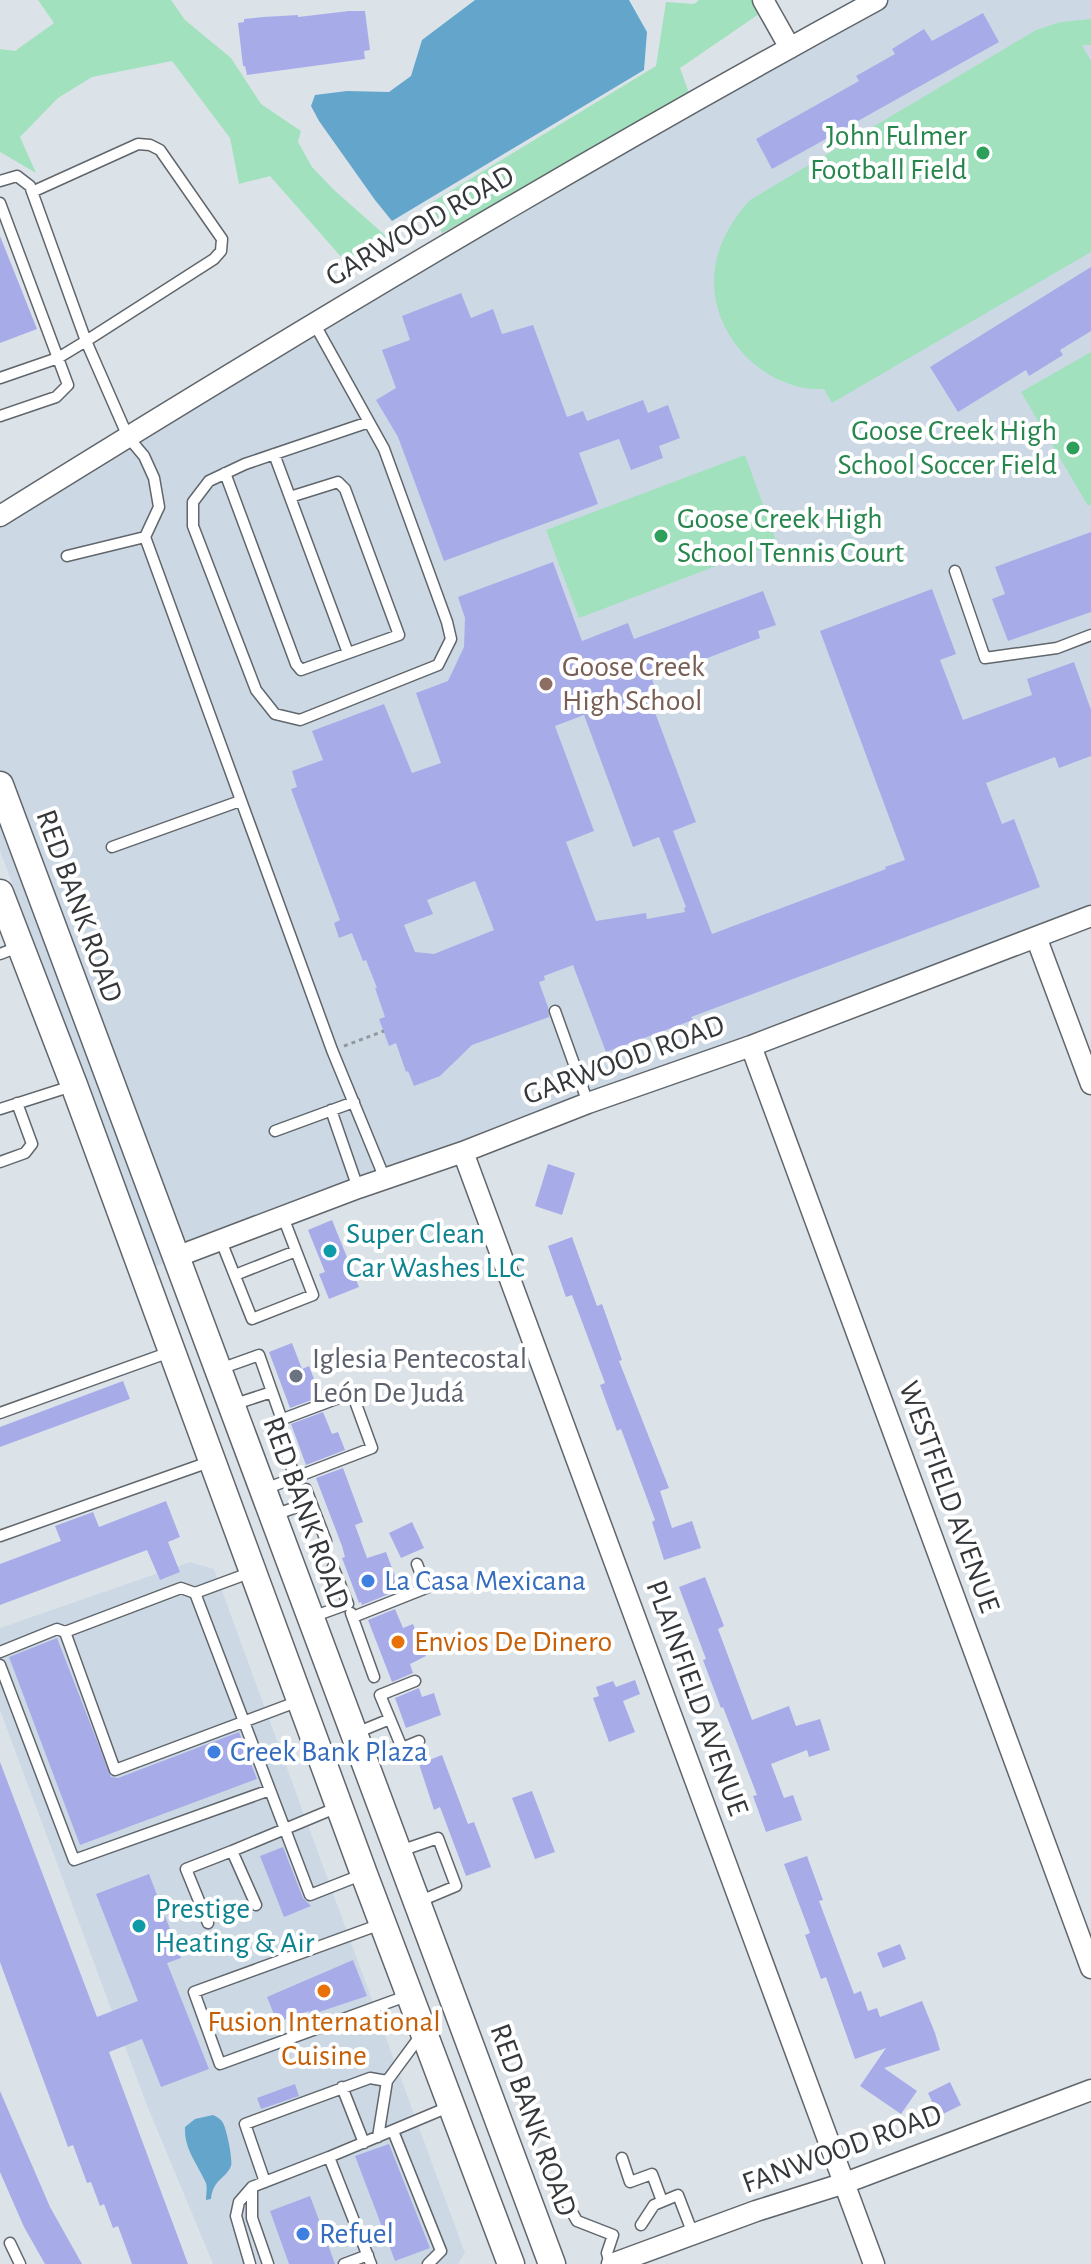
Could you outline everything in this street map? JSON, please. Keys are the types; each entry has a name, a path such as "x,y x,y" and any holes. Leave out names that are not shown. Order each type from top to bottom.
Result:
{"main road":[{"name":"RED BANK ROAD","path":"0,785 552,2264"},
{"path":"0,893 10,950 74,1085 511,2264"},
{"path":"126,1228 176,1257"},
{"path":"172,1351 225,1387"}],"street":[{"path":"763,0 790,48"},
{"name":"GARWOOD ROAD","path":"0,516 314,323 877,0"},
{"name":"GARWOOD ROAD","path":"176,1257 588,1103 751,1046 1091,916"},
{"path":"1036,937 1091,1084"},
{"name":"WESTFIELD AVENUE","path":"751,1046 1091,1968"},
{"name":"PLAINFIELD AVENUE","path":"463,1152 874,2264"},
{"name":"FANWOOD ROAD","path":"611,2264 756,2211 845,2183 1091,2090"}],"lane":[{"path":"0,378 58,358 214,259 221,251 222,239 160,150 150,145 138,144 32,192"},
{"path":"0,181 17,176 30,186 86,341 128,437 144,456 154,478 159,507 145,537 332,1050 385,1179"},
{"path":"0,203 68,385 56,397 0,416"},
{"path":"314,323 369,422 384,449 451,639 438,665 300,720 275,714 256,690 193,526 193,502 209,481 225,473 369,422"},
{"path":"274,454 348,653"},
{"path":"225,473 296,664 301,670 399,635 345,489 338,482 290,497"},
{"path":"67,556 145,537"},
{"path":"955,571 985,658 1057,648 1091,635"},
{"path":"112,847 240,801"},
{"path":"555,1011 588,1103"},
{"path":"0,1109 74,1085"},
{"path":"275,1131 354,1102"},
{"path":"0,1162 25,1153 32,1144 17,1103"},
{"path":"331,1110 358,1188"},
{"path":"221,1241 252,1319 313,1295 283,1217"},
{"path":"235,1275 296,1251"},
{"path":"0,1413 172,1351"},
{"path":"225,1387 259,1355 282,1420"},
{"path":"225,1387 272,1392"},
{"path":"263,1489 295,1477 372,1448 352,1393 275,1422 295,1477"},
{"path":"0,1536 213,1461"},
{"path":"306,1489 326,1541"},
{"path":"272,1515 311,1502"},
{"path":"353,1617 426,1588 417,1564"},
{"path":"333,1567 374,1677"},
{"path":"0,1652 57,1629 65,1632 181,1588 195,1593 253,1571"},
{"path":"195,1593 310,1895 364,1874"},
{"path":"311,1618 348,1604"},
{"path":"65,1632 115,1770 302,1700"},
{"path":"0,1665 74,1860 270,1790"},
{"path":"415,1681 380,1695 402,1748 419,1741"},
{"path":"354,1734 390,1719"},
{"path":"208,1923 186,1869 340,1806"},
{"path":"398,1852 438,1838 456,1886 417,1902"},
{"path":"232,1851 256,1905"},
{"path":"383,1923 194,1992 220,2064 410,1994"},
{"path":"378,2137 387,2081 425,2030"},
{"path":"265,2182 245,2124 370,2078 387,2081"},
{"path":"342,2087 364,2143"},
{"path":"250,2264 236,2216 239,2202 252,2187 453,2105"},
{"path":"393,2131 441,2251 428,2264"},
{"path":"329,2157 370,2259 344,2264"},
{"path":"622,2158 630,2182 652,2174 662,2201"},
{"path":"252,2187 252,2218 268,2264"},
{"path":"641,2225 654,2205 678,2195 693,2234"},
{"path":"568,2205 577,2221 613,2235 607,2253 611,2264"},
{"path":"10,2243 20,2264"}],"path":[{"path":"332,1050 384,1031"}],"shaded area":[{"name":"Goose Creek High School","path":"877,0 1091,0 1091,916 156,1266 0,851 0,516"},
{"path":"190,1562 214,1569 465,2253 458,2264 213,2264 146,2103 0,1710 0,1628"}],"green space":[{"path":"38,0 171,0 185,20 231,58 261,104 301,131 298,142 312,167 396,245 349,266 270,176 239,184 230,138 172,61 92,77 58,98 20,137 36,173 0,152 0,49 15,51 54,23"},
{"path":"699,0 756,0 762,12 680,68 690,96 442,233 429,204 656,66 666,2 694,4"},
{"name":"John Fulmer Football Field","path":"1091,19 1091,45 1082,45 1091,61 1091,252 832,403 824,389 803,388 783,382 748,359 734,343 724,324 717,305 714,272 724,239 735,218 750,200 1036,30 1061,22"},
{"name":"Goose Creek High School Soccer Field","path":"1091,352 1091,504 1088,506 1021,392"},
{"name":"Goose Creek High School Tennis Court","path":"745,455 777,543 579,618 546,530"}],"water":[{"path":"475,0 629,0 647,32 644,70 392,221 319,121 311,106 315,95 347,91 389,92 411,76 422,40"},
{"path":"213,2115 225,2127 231,2166 214,2187 211,2199 206,2200 206,2183 189,2149 185,2127 195,2119"}],"building":[{"path":"365,11 370,50 364,51 365,59 247,75 243,66 238,23 244,22 244,19"},
{"path":"983,13 999,42 772,169 756,139 859,81 856,76 895,54 892,49 924,29 932,41"},
{"path":"0,236 37,329 0,343"},
{"path":"1091,267 1091,331 1060,350 1063,355 1029,376 1026,370 958,412 930,367"},
{"path":"461,293 471,318 493,309 502,334 533,325 567,417 583,411 587,421 643,400 648,413 668,405 680,438 659,446 663,458 631,470 619,439 579,453 598,504 444,561 398,437 376,400 396,388 382,350 410,340 402,316"},
{"path":"1091,532 1091,612 1008,641 992,599 1005,594 995,567"},
{"path":"553,562 582,641 628,623 634,639 763,591 776,625 758,631 760,638 652,679 655,688 647,691 696,822 673,831 712,934 905,860 820,631 932,589 956,654 940,660 963,720 1032,695 1027,679 1074,662 1091,710 1091,756 1059,768 1055,757 986,783 1002,824 1014,819 1040,887 691,1017 693,1020 606,1052 573,965 544,976 545,980 539,982 549,1017 472,1045 440,1076 414,1086 396,1043 389,1046 379,1019 385,1017 366,960 363,961 352,933 339,938 334,923 340,920 291,789 297,787 292,771 323,760 312,731 384,704 412,773 441,763 416,693 448,681 464,647 465,618 458,597","holes":["584,715 633,847 659,837 686,907 685,912 647,919 646,913 596,921 566,842 594,831 555,726","475,881 494,930 434,954 415,952 404,925 433,914 427,900"]},
{"path":"548,1164 575,1173 562,1215 535,1206"},
{"name":"Super Clean Car Washes LLC","path":"332,1220 359,1287 329,1299 319,1274 325,1272 308,1230"},
{"path":"572,1237 597,1306 602,1304 622,1360 619,1361 669,1488 660,1491 672,1528 692,1521 701,1548 664,1560 652,1522 655,1520 621,1429 617,1431 600,1385 605,1383 572,1295 566,1297 548,1246"},
{"name":"Iglesia Pentecostal León De Judá","path":"292,1343 302,1369 309,1366 316,1384 313,1385 317,1398 290,1408 269,1352"},
{"path":"123,1381 130,1399 0,1447 0,1427"},
{"path":"323,1412 332,1434 338,1432 345,1450 306,1465 291,1424"},
{"path":"343,1468 363,1522 355,1525 367,1558 386,1552 398,1584 388,1588 389,1594 362,1605 342,1558 345,1557 342,1546 316,1478"},
{"path":"166,1501 180,1537 168,1542 180,1572 160,1580 147,1550 0,1605 0,1564 61,1541 55,1526 93,1512 99,1527"},
{"path":"412,1522 424,1548 401,1558 389,1533"},
{"path":"705,1577 724,1626 718,1629 752,1720 789,1706 796,1726 820,1719 830,1750 809,1757 807,1750 771,1764 784,1798 793,1795 802,1820 766,1832 753,1796 757,1795 703,1660 706,1659 679,1587"},
{"name":"Envios De Dinero","path":"395,1609 403,1628 413,1624 426,1656 410,1664 413,1673 392,1682 368,1620"},
{"name":"Creek Bank Plaza","path":"57,1638 111,1777 118,1778 239,1732 257,1779 80,1845 9,1657"},
{"path":"635,1680 640,1694 623,1701 635,1732 609,1742 593,1698 599,1696 596,1687 613,1681 616,1687"},
{"path":"419,1688 422,1697 434,1693 441,1715 406,1728 395,1698"},
{"path":"442,1755 468,1824 474,1822 491,1867 466,1876 440,1807 434,1810 419,1764"},
{"path":"0,1762 97,2017 138,2001 96,1894 149,1874 181,1958 167,1963 209,2069 161,2087 142,2039 109,2052 188,2264 132,2264 118,2226 113,2228 104,2204 100,2206 91,2182 87,2183 73,2145 68,2147 0,1962"},
{"path":"532,1791 555,1852 535,1859 512,1798"},
{"path":"283,1847 303,1898 311,1906 284,1917 260,1856"},
{"path":"807,1856 823,1900 819,1901 854,1994 861,1991 868,2011 877,2008 880,2017 922,2001 935,2033 940,2050 884,2068 917,2091 901,2114 860,2086 886,2048 855,2059 826,1977 821,1979 805,1935 810,1933 784,1864"},
{"path":"900,1944 906,1959 883,1968 877,1953"},
{"name":"Fusion International Cuisine","path":"353,1960 367,1996 310,2015 309,2011 277,2022 267,1997"},
{"path":"950,2082 961,2105 939,2116 928,2093"},
{"path":"295,2084 299,2096 261,2109 257,2098"},
{"path":"0,2091 50,2207 82,2264 45,2264 24,2227 0,2172"},
{"path":"389,2144 430,2248 395,2261 355,2156"},
{"name":"Refuel","path":"310,2196 335,2264 289,2264 270,2211"}],"place":[{"name":"John Fulmer Football Field","path":"983,153"},
{"name":"Goose Creek High School Soccer Field","path":"1073,448"},
{"name":"Goose Creek High School Tennis Court","path":"661,536"},
{"name":"Goose Creek High School","path":"546,684"},
{"name":"Super Clean Car Washes LLC","path":"330,1251"},
{"name":"Iglesia Pentecostal León De Judá","path":"296,1376"},
{"name":"La Casa Mexicana","path":"368,1581"},
{"name":"Envios De Dinero","path":"398,1642"},
{"name":"Creek Bank Plaza","path":"214,1752"},
{"name":"Prestige Heating & Air","path":"139,1926"},
{"name":"Fusion International Cuisine","path":"324,1991"},
{"name":"Refuel","path":"303,2234"}]}
